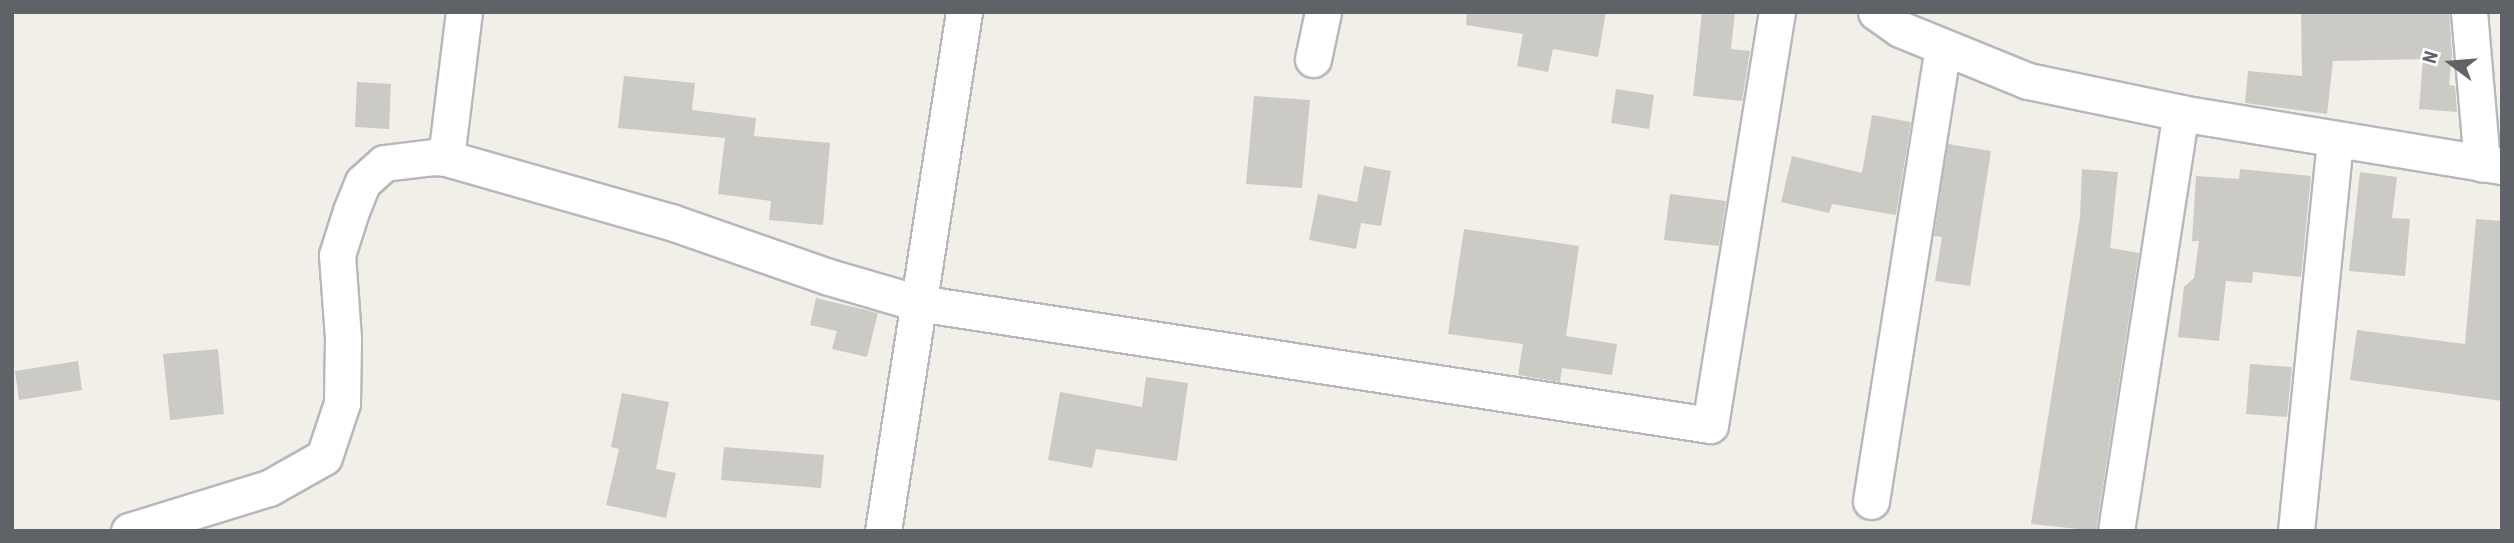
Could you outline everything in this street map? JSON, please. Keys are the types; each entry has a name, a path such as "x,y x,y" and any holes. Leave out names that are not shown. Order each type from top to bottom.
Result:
{"street":[{"path":"446,158 464,12"},
{"path":"883,531 964,12"},
{"path":"1313,59 1323,12"},
{"path":"129,531 269,488 324,457 342,403 344,338 337,256 359,191 363,182 384,163 446,158 671,222 829,277 918,303 1710,425 1777,12"},
{"path":"1876,12 1900,29 2028,81 2335,141 2492,164 2469,12"},
{"path":"1871,501 1942,48"},
{"path":"2116,531 2181,113"},
{"path":"2295,531 2335,141"}],"building":[{"path":"1467,12 1606,12 1598,57 1553,49 1548,72 1517,66 1523,34 1466,25"},
{"path":"1702,12 1735,12 1731,49 1750,51 1742,101 1693,96"},
{"path":"2301,12 2449,12 2452,54 2449,85 2455,86 2457,112 2419,109 2423,59 2333,61 2327,114 2245,103 2248,71 2302,76"},
{"path":"624,76 695,83 692,110 756,118 754,136 830,143 823,225 769,220 771,201 718,194 725,138 618,128"},
{"path":"357,82 391,84 389,129 355,127"},
{"path":"1616,89 1654,95 1649,129 1611,123"},
{"path":"1254,96 1310,100 1302,188 1246,184"},
{"path":"1872,115 1911,122 1896,215 1832,204 1829,213 1781,202 1792,156 1862,173"},
{"path":"1948,144 1991,151 1970,286 1935,281 1942,237 1934,236"},
{"path":"1364,166 1391,171 1381,226 1361,223 1356,249 1309,240 1318,194 1357,202"},
{"path":"2082,169 2118,172 2110,248 2139,253 2096,531 2031,524 2080,217"},
{"path":"2240,169 2311,176 2301,277 2253,272 2252,283 2226,281 2219,341 2178,337 2184,287 2194,278 2199,241 2192,241 2196,176 2239,179"},
{"path":"2360,172 2397,177 2392,218 2410,219 2405,276 2349,271"},
{"path":"1670,194 1726,201 1719,246 1664,240"},
{"path":"2476,219 2502,221 2502,401 2350,380 2357,330 2465,344"},
{"path":"1464,229 1579,246 1566,336 1617,344 1612,375 1562,368 1560,382 1518,375 1523,344 1448,334"},
{"path":"816,298 878,313 867,357 832,349 837,331 810,325"},
{"path":"218,349 224,414 170,420 163,354"},
{"path":"78,361 82,390 19,400 15,371"},
{"path":"2250,364 2292,367 2287,417 2246,414"},
{"path":"1146,377 1188,383 1177,461 1096,449 1092,468 1048,460 1060,392 1142,407"},
{"path":"622,393 669,402 656,469 676,473 666,518 606,505 619,449 611,447"},
{"path":"724,447 824,455 821,488 721,480"}]}
